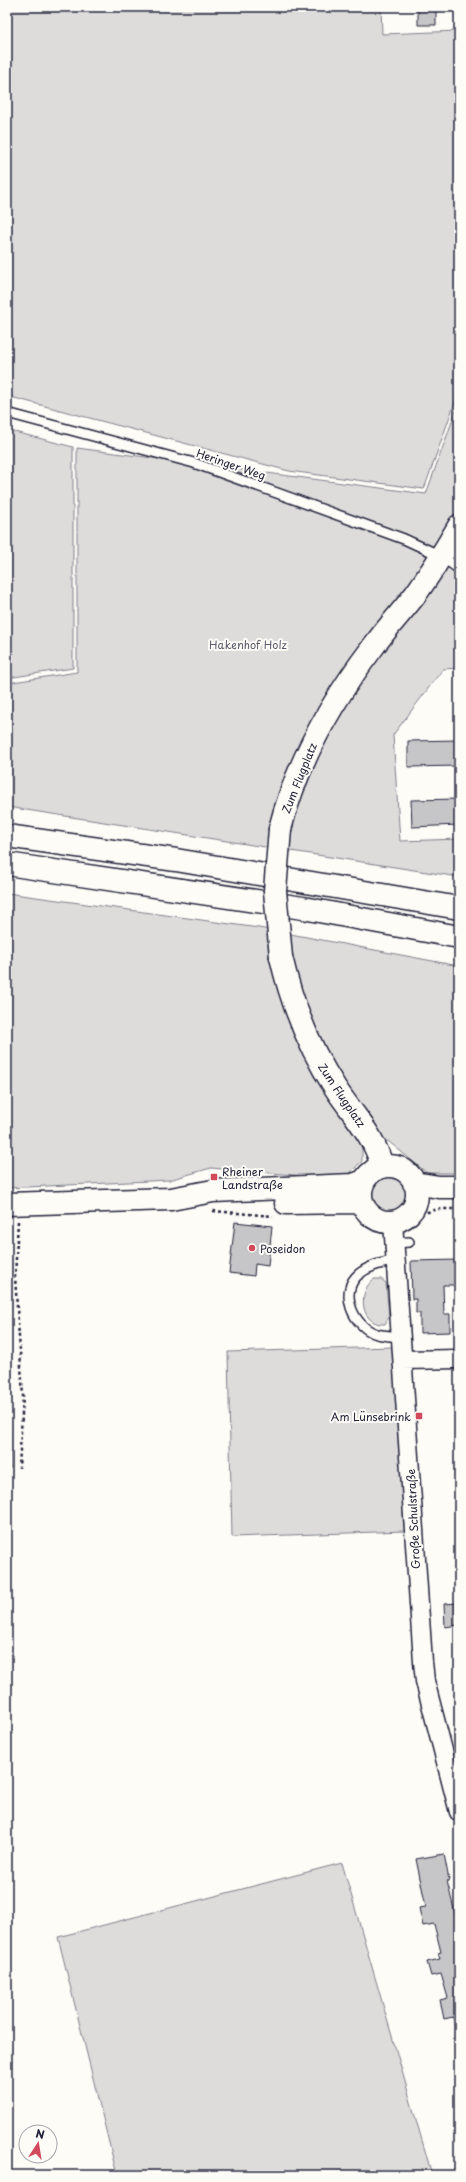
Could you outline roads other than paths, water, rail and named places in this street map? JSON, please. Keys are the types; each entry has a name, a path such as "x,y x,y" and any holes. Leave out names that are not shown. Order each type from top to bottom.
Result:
{"main road":[{"name":"Zum Flugplatz","path":"382,1167 372,1138 336,1090 315,1055 298,1017 281,957 275,891 280,829 287,800 306,754 334,704 372,647 415,595 459,526"},
{"path":"7,836 184,862 459,908"},
{"path":"7,864 303,908 459,937"},
{"path":"415,1193 401,1238 384,1222 375,1218 368,1212 363,1204 361,1196 364,1182 369,1175 382,1167 392,1167 409,1175 415,1193 424,1201 459,1201"},
{"path":"13,1204 171,1199 213,1191 353,1185 364,1182"},
{"path":"415,1193 438,1187 459,1187"},
{"path":"171,1199 214,1205 354,1202 363,1204"}],"street":[{"name":"Große Schulstraße","path":"401,1238 403,1360 423,1662 425,1681 459,1812"},
{"path":"403,1360 459,1359"}],"lane":[{"name":"Heringer Weg","path":"7,413 194,463 404,539 441,556 459,569"},
{"path":"401,1238 373,1265 357,1275 349,1292 351,1309 359,1323 376,1334 402,1337"}],"place":[{"name":"Rheiner Landstraße","path":"214,1177"},
{"name":"Poseidon","path":"252,1248"},
{"name":"Am Lünsebrink","path":"419,1416"}],"park label":[{"name":"Hakenhof Holz","path":"248,644"}]}
